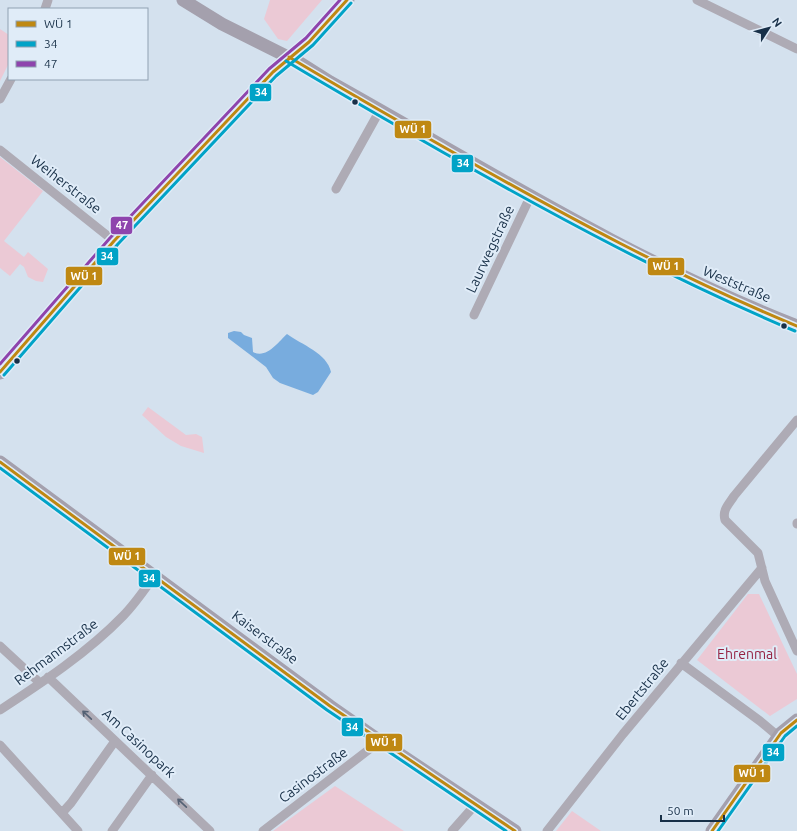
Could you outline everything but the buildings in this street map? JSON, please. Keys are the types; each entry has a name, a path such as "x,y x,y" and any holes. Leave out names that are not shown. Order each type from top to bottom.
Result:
{"main road":[{"path":"0,372 114,241 265,80 312,38 347,0"}],"street":[{"name":"Weststraße","path":"183,0 222,24 289,58 624,248 726,298 797,326"},
{"path":"697,0 797,49"},
{"path":"0,99 10,80"},
{"path":"336,189 380,110"},
{"name":"Weiherstraße","path":"0,150 114,241"},
{"name":"Laurwegstraße","path":"474,315 531,195"},
{"path":"797,420 726,508 724,514 725,520 758,553 765,581 797,651"},
{"name":"Kaiserstraße","path":"0,462 380,741 515,831"},
{"name":"Ebertstraße","path":"547,831 681,663 762,568"},
{"name":"Rehmannstraße","path":"0,710 82,653 124,615 155,575"},
{"path":"0,646 40,683"},
{"path":"681,663 748,712 779,737"},
{"name":"Am Casinopark","path":"48,677 210,831"},
{"path":"712,831 779,737 797,720"},
{"path":"62,813 71,803 115,741"},
{"name":"Casinostraße","path":"263,831 380,741"},
{"path":"0,745 78,831"},
{"path":"112,831 152,775"},
{"path":"452,831 475,805"}],"green space":[{"path":"270,0 322,0 287,41 278,39 264,19"},
{"path":"0,29 8,34 8,65 0,81"},
{"path":"0,157 43,191 4,241 24,257 28,252 48,269 43,282 36,281 28,277 24,267 20,264 10,276 0,268"},
{"path":"148,407 186,435 196,434 202,437 204,453 181,446 166,437 142,415"},
{"name":"Ehrenmal","path":"748,594 759,594 797,674 797,699 770,716 697,660"},
{"path":"335,786 404,831 273,831"},
{"path":"572,811 601,831 556,831"}],"water":[{"path":"234,331 241,332 252,338 253,352 258,354 272,349 287,334 313,350 325,360 329,365 331,372 318,392 313,395 280,383 273,378 266,367 228,338 228,333"}],"transit line":[{"name":"47","path":"0,364 110,238 269,69 306,38 340,0"},
{"path":"0,372 114,241 273,72 309,42 347,0"},
{"name":"34","path":"4,375 118,244 276,76 313,45 351,3"},
{"path":"289,57 449,150 577,221 707,286 797,326"},
{"name":"34","path":"286,61 446,154 618,248 705,291 795,331"},
{"path":"0,462 330,706 515,831"},
{"name":"34","path":"0,468 327,710 506,831"},
{"path":"712,831 781,733 797,720"},
{"name":"34","path":"718,831 785,736 797,726"}]}
